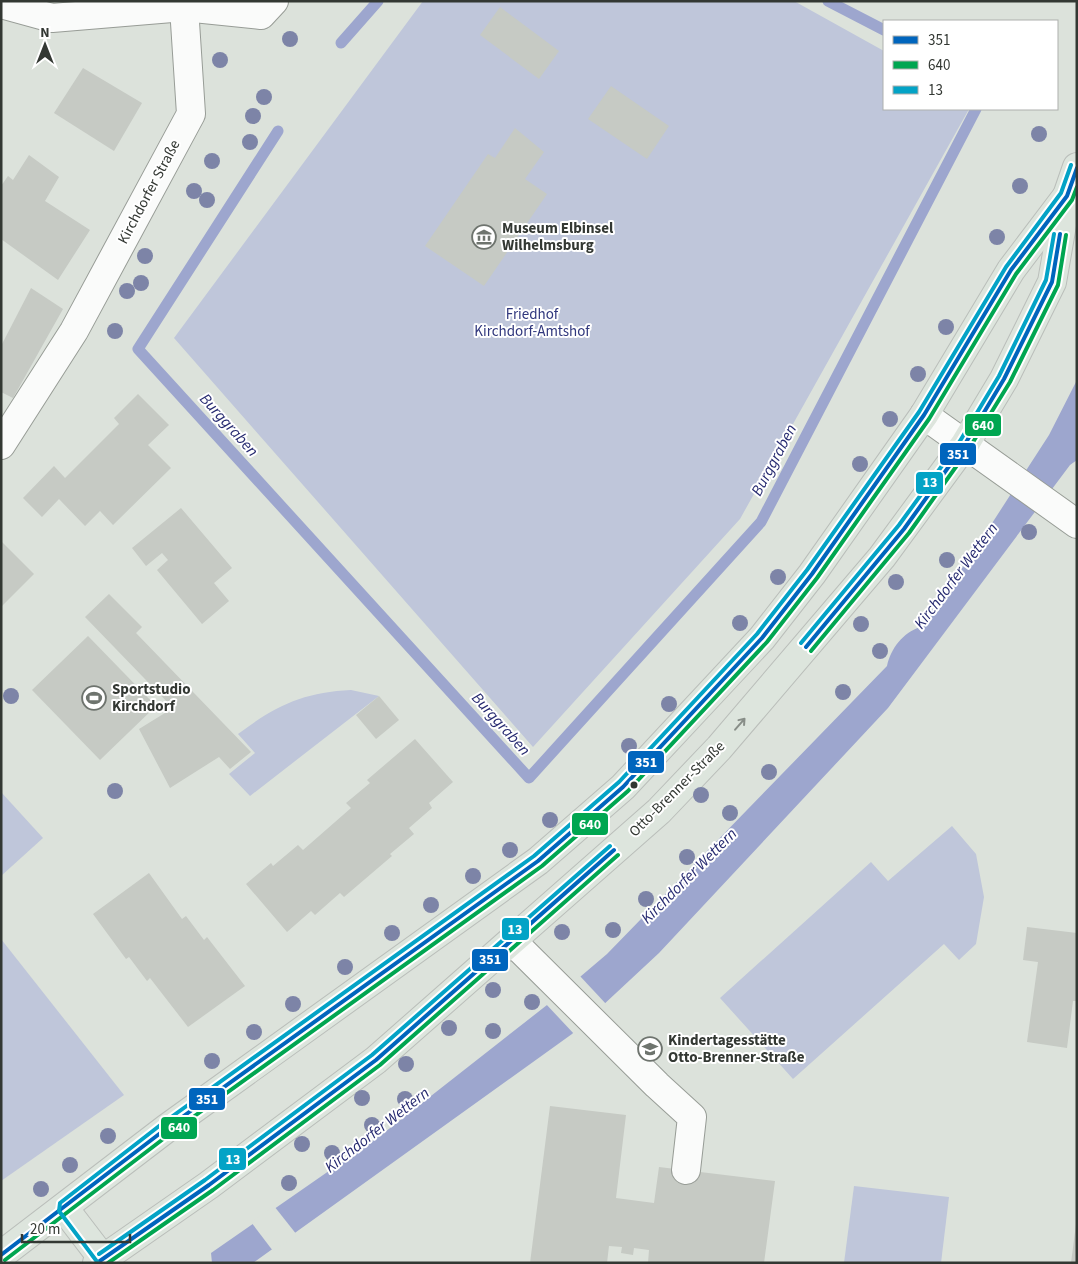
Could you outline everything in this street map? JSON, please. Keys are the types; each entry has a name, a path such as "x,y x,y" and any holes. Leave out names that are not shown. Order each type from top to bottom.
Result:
{"main road":[{"name":"Otto-Brenner-Straße","path":"102,1261 209,1185 376,1060 659,811 719,748 882,558 965,444 1004,379 1052,282 1067,196 1077,167"},
{"name":"Otto-Brenner-Straße","path":"1,1255 167,1128 538,861 623,787 762,638 812,574 924,415 1011,270 1067,196"},
{"path":"64,1208 102,1261"}],"street":[{"path":"1,4 52,18 184,7 261,15 274,1"},
{"name":"Kirchdorfer Straße","path":"1,445 74,331 191,114 184,7"},
{"path":"924,415 1068,518"},
{"path":"512,941 692,1117 686,1170"}],"green space":[{"name":"Friedhof Kirchdorf-Amtshof","path":"423,1 794,1 883,50 883,110 968,110 740,519 533,747 174,338"},
{"path":"351,690 379,696 250,796 229,774 255,753 238,734 252,724 278,708 304,697 334,691"},
{"path":"1,792 43,838 1,876"},
{"path":"952,826 976,854 984,897 976,944 959,960 944,944 793,1079 720,998 871,862 888,881"},
{"path":"1,939 124,1095 1,1181"},
{"path":"854,1186 949,1197 941,1263 844,1263"}],"water":[{"name":"Kirchdorfer Wettern","path":"1077,380 1077,460 1070,465 888,708 659,953 572,1034 253,1263 212,1263 211,1253 385,1132 547,1005 607,954 887,666 891,653 903,637 920,627 976,548 1049,435"}],"pier":[{"path":"579,975 607,1005 575,1035 545,1003"},
{"path":"274,1206 297,1235 273,1251 251,1222"}],"building":[{"path":"500,7 559,51 539,79 480,35"},
{"path":"83,68 142,103 114,151 54,113"},
{"path":"611,86 669,126 647,159 588,119"},
{"path":"515,128 544,152 525,179 547,194 484,286 425,246 488,154 495,158"},
{"path":"29,155 59,177 45,201 90,230 58,280 1,239 1,186 8,176 13,180"},
{"path":"31,288 63,309 13,398 1,392 1,346"},
{"path":"138,394 169,425 148,445 171,468 113,525 100,511 85,526 59,499 42,517 23,498 54,466 65,478 119,424 114,418"},
{"path":"181,508 232,568 214,583 229,601 202,624 157,570 168,560 162,553 146,566 132,548"},
{"path":"1,541 34,574 1,607"},
{"path":"109,594 142,627 136,633 251,752 230,769 219,757 170,788 139,729 173,708 85,617"},
{"name":"Sportstudio Kirchdorf","path":"88,636 156,706 100,760 32,690"},
{"path":"379,696 399,720 376,739 356,715"},
{"path":"415,739 453,782 429,803 432,808 409,828 414,834 390,854 392,856 344,897 340,893 315,915 311,911 287,932 246,884 271,863 273,866 298,845 303,850 351,808 346,803 370,783 367,780"},
{"path":"149,873 182,919 186,916 204,940 207,937 245,986 188,1027 150,978 147,981 129,957 126,959 93,914"},
{"path":"1027,927 1077,933 1077,1001 1073,1001 1067,1048 1027,1042 1038,962 1023,960"},
{"path":"550,1106 626,1115 616,1198 654,1203 659,1167 775,1181 764,1263 648,1263 649,1250 634,1248 633,1255 621,1253 622,1247 609,1246 607,1263 530,1263"},
{"path":"1076,1224 1077,1263 1071,1263"}],"waterway":[{"name":"Burggraben","path":"341,43 378,1"},
{"name":"Burggraben","path":"828,1 883,29"},
{"name":"Burggraben","path":"278,131 138,349 529,778 761,522 975,110"}],"transit line":[{"name":"13","path":"98,1263 59,1211 60,1203 163,1123 534,856 619,782 757,634 807,570 919,412 1006,267 1061,193 1071,165"},
{"name":"351","path":"1,1255 167,1128 538,861 623,787 762,638 812,574 924,415 1011,270 1067,196 1077,168"},
{"name":"640","path":"5,1260 171,1133 542,866 628,791 767,642 817,578 929,419 1016,274 1072,200 1077,187"},
{"name":"13","path":"801,643 899,525 960,441 999,376 1046,280 1054,234"},
{"name":"351","path":"806,647 904,529 965,444 1004,379 1052,282 1060,234"},
{"name":"640","path":"811,651 909,533 970,447 1010,382 1058,285 1066,235"},
{"name":"13","path":"99,1254 205,1180 372,1055 610,846"},
{"name":"351","path":"97,1263 209,1185 376,1060 614,850"},
{"name":"640","path":"108,1263 213,1190 380,1065 618,855"}],"place":[{"name":"Museum Elbinsel Wilhelmsburg","path":"484,237"},
{"name":"Sportstudio Kirchdorf","path":"94,698"},
{"name":"Kindertagesstätte Otto-Brenner-Straße","path":"650,1049"}]}
